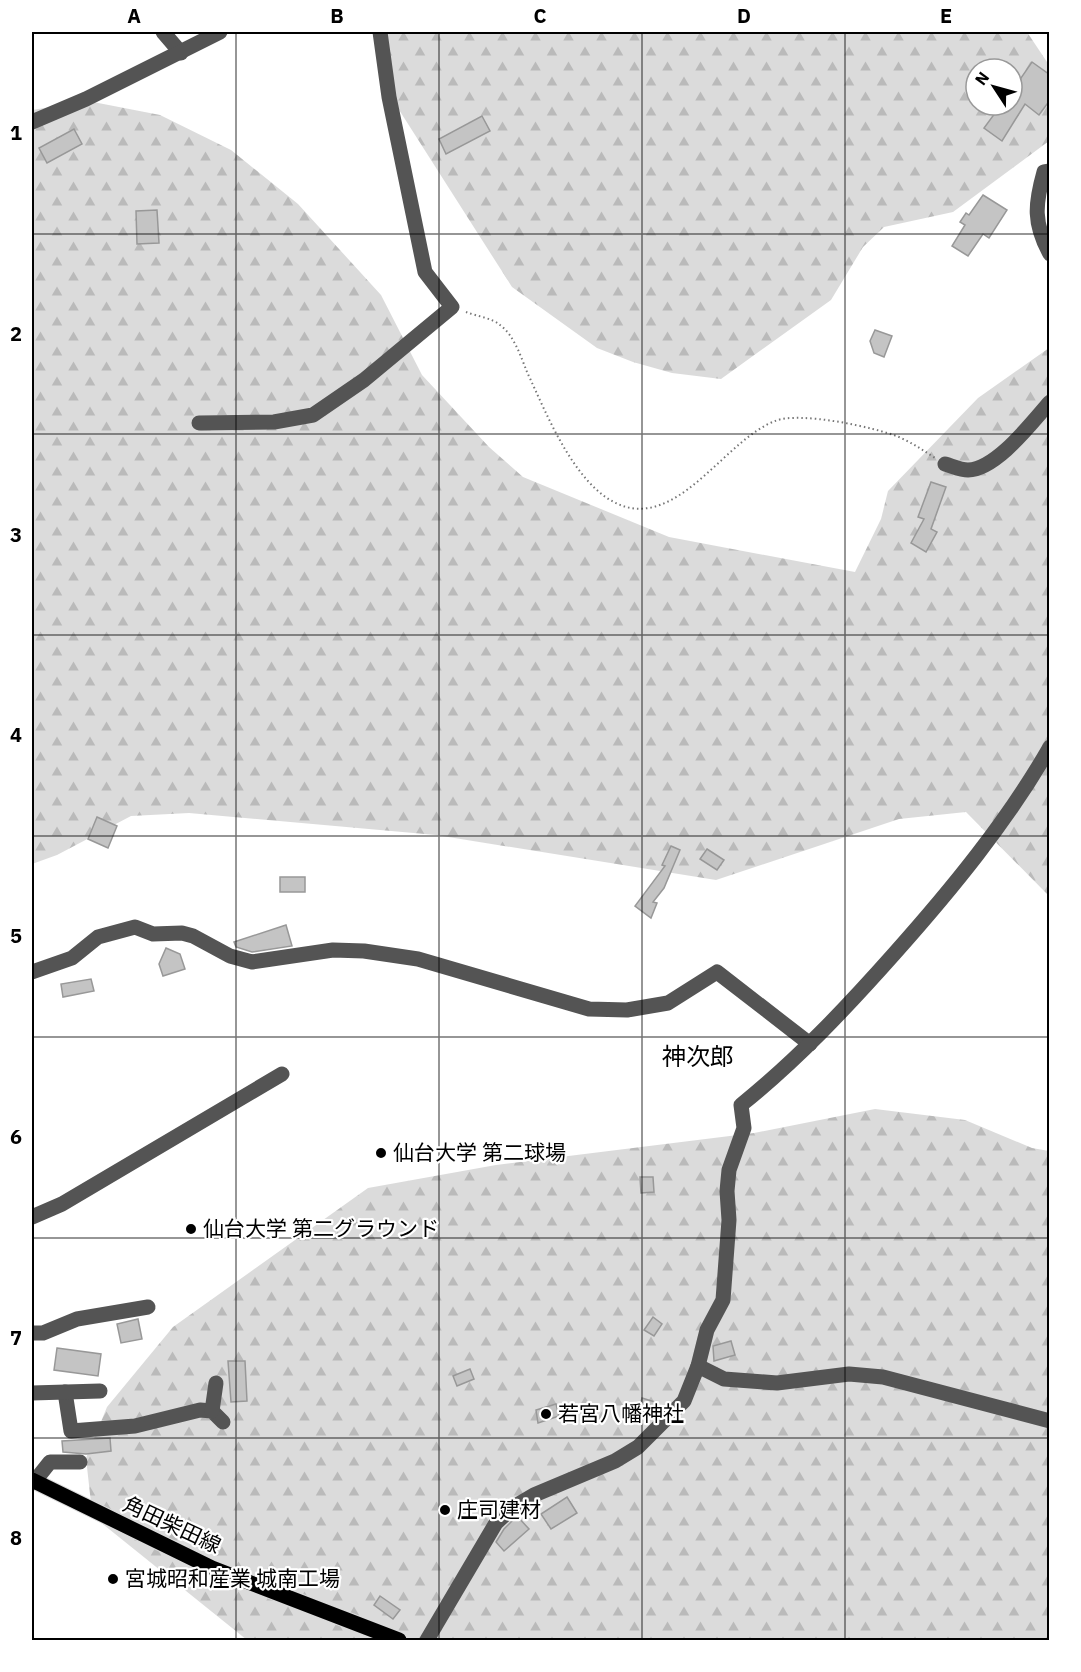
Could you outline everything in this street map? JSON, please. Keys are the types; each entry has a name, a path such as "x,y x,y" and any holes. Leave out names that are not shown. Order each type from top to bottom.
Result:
{"main road":[{"name":"角田柴田線","path":"33,1481 212,1568 399,1641"}],"street":[{"path":"163,32 181,53"},
{"path":"32,122 86,99 220,32"},
{"path":"199,423 274,422 313,415 364,380 452,307 425,272 388,97 380,32"},
{"path":"1050,171 1044,172 1035,202 1038,226 1050,254"},
{"path":"945,464 968,470 984,465 1006,450 1050,402"},
{"path":"427,1641 496,1523 512,1508 534,1495 615,1461 638,1446 684,1401 698,1365 707,1330 723,1300 729,1220 727,1191 729,1170 744,1128 741,1105 810,1044 936,908 1031,781 1050,747"},
{"path":"32,972 72,958 98,937 135,927 153,934 182,933 193,936 230,957 252,962 340,950 418,959 589,1009 627,1010 668,1003 717,972 810,1044"},
{"path":"32,1217 62,1204 282,1074"},
{"path":"32,1333 43,1333 77,1319 148,1308"},
{"path":"698,1365 724,1379 777,1383 849,1374 883,1377 1050,1421"},
{"path":"212,1411 216,1383"},
{"path":"32,1393 100,1391"},
{"path":"65,1392 71,1431 135,1426 186,1412 212,1411 223,1422"},
{"path":"33,1481 50,1462 80,1462"}],"path":[{"path":"452,307 500,325 516,345 553,428 592,486 609,501 631,508 652,508 677,496 760,429 787,417 804,417 889,434 913,444 945,464"}],"green space":[{"path":"386,32 1027,32 1049,65 1049,141 953,212 884,227 863,247 831,300 721,379 672,373 633,362 597,348 512,287 380,80"},
{"path":"88,101 160,115 231,150 298,204 381,295 422,375 489,447 523,477 669,537 855,572 881,519 888,491 978,398 1049,348 1049,896 966,812 899,819 716,880 436,835 189,813 131,816 57,855 32,864 32,110"},
{"path":"875,1109 965,1120 1032,1148 1049,1151 1049,1640 247,1640 99,1521 91,1503 86,1458 107,1407 173,1327 368,1188 496,1165 754,1133"}],"building":[{"path":"1032,62 1050,75 1050,100 1039,115 1025,104 1024,106 1024,74"},
{"path":"482,116 490,131 446,154 439,139"},
{"path":"992,117 1017,117 1002,141 984,128"},
{"path":"74,129 82,144 47,163 39,148"},
{"path":"983,195 1007,210 989,238 983,234 968,256 952,246 965,225 960,222 966,213 969,215"},
{"path":"157,210 159,243 137,244 136,211"},
{"path":"875,330 892,336 884,357 874,353 870,341"},
{"path":"931,482 946,487 931,529 937,532 926,552 911,543 924,519 918,517"},
{"path":"97,817 117,826 108,848 88,839"},
{"path":"671,846 680,850 664,888 653,902 657,903 651,918 635,906 665,866 662,865"},
{"path":"707,849 724,860 717,870 700,859"},
{"path":"280,877 305,877 305,892 280,892"},
{"path":"286,925 292,946 252,952 236,947 234,942"},
{"path":"166,948 180,954 185,969 163,976 159,964"},
{"path":"91,979 94,991 63,997 61,984"},
{"path":"640,1177 653,1177 654,1192 641,1193"},
{"path":"653,1317 662,1324 654,1336 644,1330"},
{"path":"138,1319 142,1339 121,1343 117,1324"},
{"path":"731,1341 735,1355 714,1361 713,1346"},
{"path":"57,1348 101,1354 98,1376 54,1370"},
{"path":"228,1361 245,1361 247,1401 231,1402"},
{"path":"470,1369 474,1379 457,1386 453,1376"},
{"path":"642,1398 655,1402 651,1417 638,1414"},
{"path":"556,1404 559,1416 538,1423 536,1410"},
{"path":"110,1438 111,1451 86,1454 63,1452 62,1441"},
{"path":"567,1497 577,1513 551,1529 541,1514"},
{"path":"517,1516 529,1529 504,1551 496,1542 504,1529"},
{"path":"380,1596 400,1610 393,1619 374,1605"}],"place":[{"name":"仙台大学 第二球場","path":"381,1153"},
{"name":"仙台大学 第二グラウンド","path":"191,1229"},
{"name":"若宮八幡神社","path":"546,1414"},
{"name":"庄司建材","path":"445,1510"},
{"name":"宮城昭和産業 城南工場","path":"113,1579"}],"district":[{"name":"神次郎","path":"698,1057"}]}
